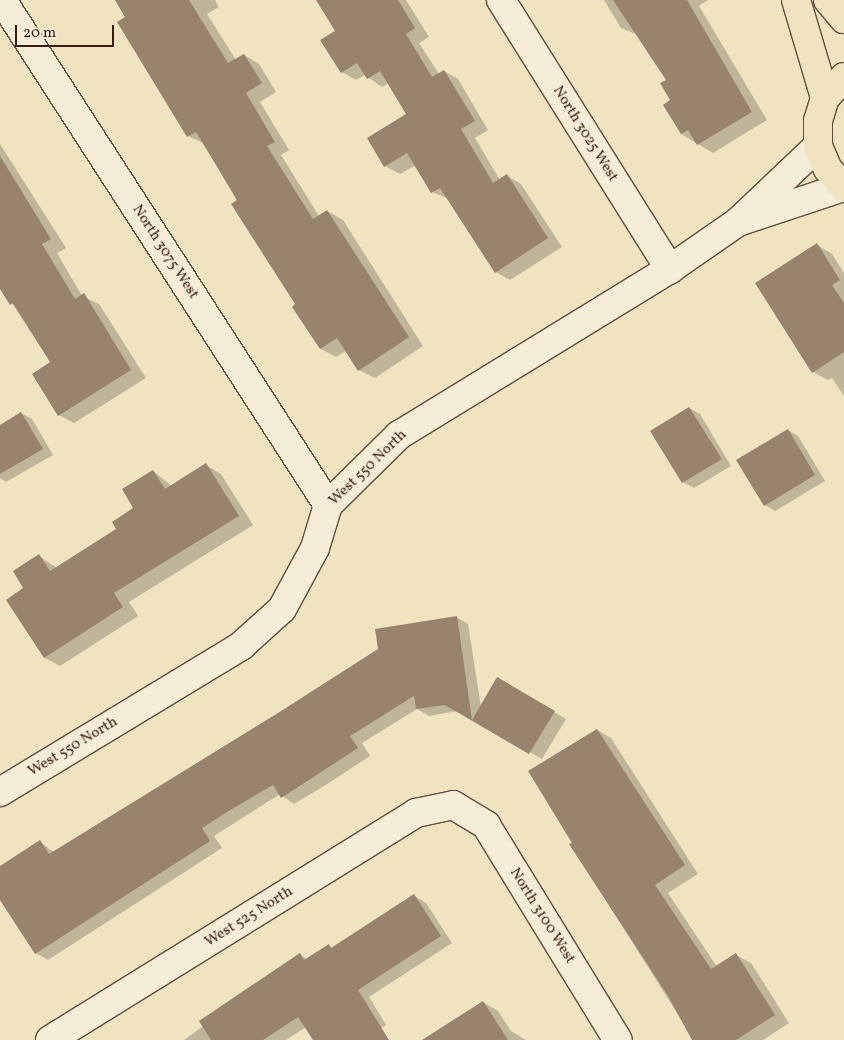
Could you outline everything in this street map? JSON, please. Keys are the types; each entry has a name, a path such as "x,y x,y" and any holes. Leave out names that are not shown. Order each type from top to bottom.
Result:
{"main road":[{"path":"796,0 825,98"},
{"path":"828,0 844,19"},
{"path":"844,77 825,98 818,121 818,146 828,169 844,187"}],"street":[{"name":"North 3075 West","path":"2,0 328,505"},
{"name":"North 3025 West","path":"500,0 670,268"},
{"name":"West 550 North","path":"0,792 248,640 282,609 315,548 328,505 399,435 670,268 738,222 818,146"},
{"name":"West 550 North","path":"738,222 844,187"},
{"name":"West 525 North","path":"50,1040 416,813 453,805"},
{"name":"North 3100 West","path":"453,805 486,825 618,1040"}],"building":[{"path":"115,0 189,0 228,63 244,54 262,83 246,93 275,142 267,146 313,219 327,210 409,337 358,371 337,338 320,349 292,307 295,304 231,204 237,200 196,132 187,137 117,22 125,17"},
{"path":"316,0 398,0 415,28 406,34 432,77 444,70 475,121 461,129 493,183 507,174 548,238 495,273 440,188 431,193 407,153 384,167 367,138 406,114 380,71 367,79 357,63 341,73 320,40 335,31"},
{"path":"613,0 687,0 752,112 697,145 688,130 681,134 663,105 670,100 660,83 666,80"},
{"path":"0,156 51,239 42,244 75,299 84,293 131,370 58,416 32,374 50,362 13,303 10,305 0,289"},
{"path":"817,243 840,280 832,285 844,303 844,352 812,373 755,283"},
{"path":"689,407 722,459 682,483 650,431"},
{"path":"21,412 43,449 0,474 0,425"},
{"path":"788,429 815,475 764,506 736,460"},
{"path":"206,463 239,516 114,593 123,607 44,658 6,600 23,588 13,571 39,554 50,571 116,529 112,522 133,508 122,489 153,470 165,489"},
{"path":"457,616 472,720 497,677 555,711 529,754 445,705 416,709 414,696 350,736 358,748 281,798 273,785 202,828 210,841 35,954 0,900 0,866 40,840 49,854 278,713 378,649 375,629"},
{"path":"597,729 685,865 655,885 711,969 736,953 775,1015 736,1040 692,1040 668,996 569,844 572,843 528,771"},
{"path":"414,894 441,936 358,990 389,1040 313,1040 298,1017 263,1040 211,1040 199,1021 300,953 304,960 329,944 331,948"},
{"path":"483,1001 508,1040 422,1040"}]}
